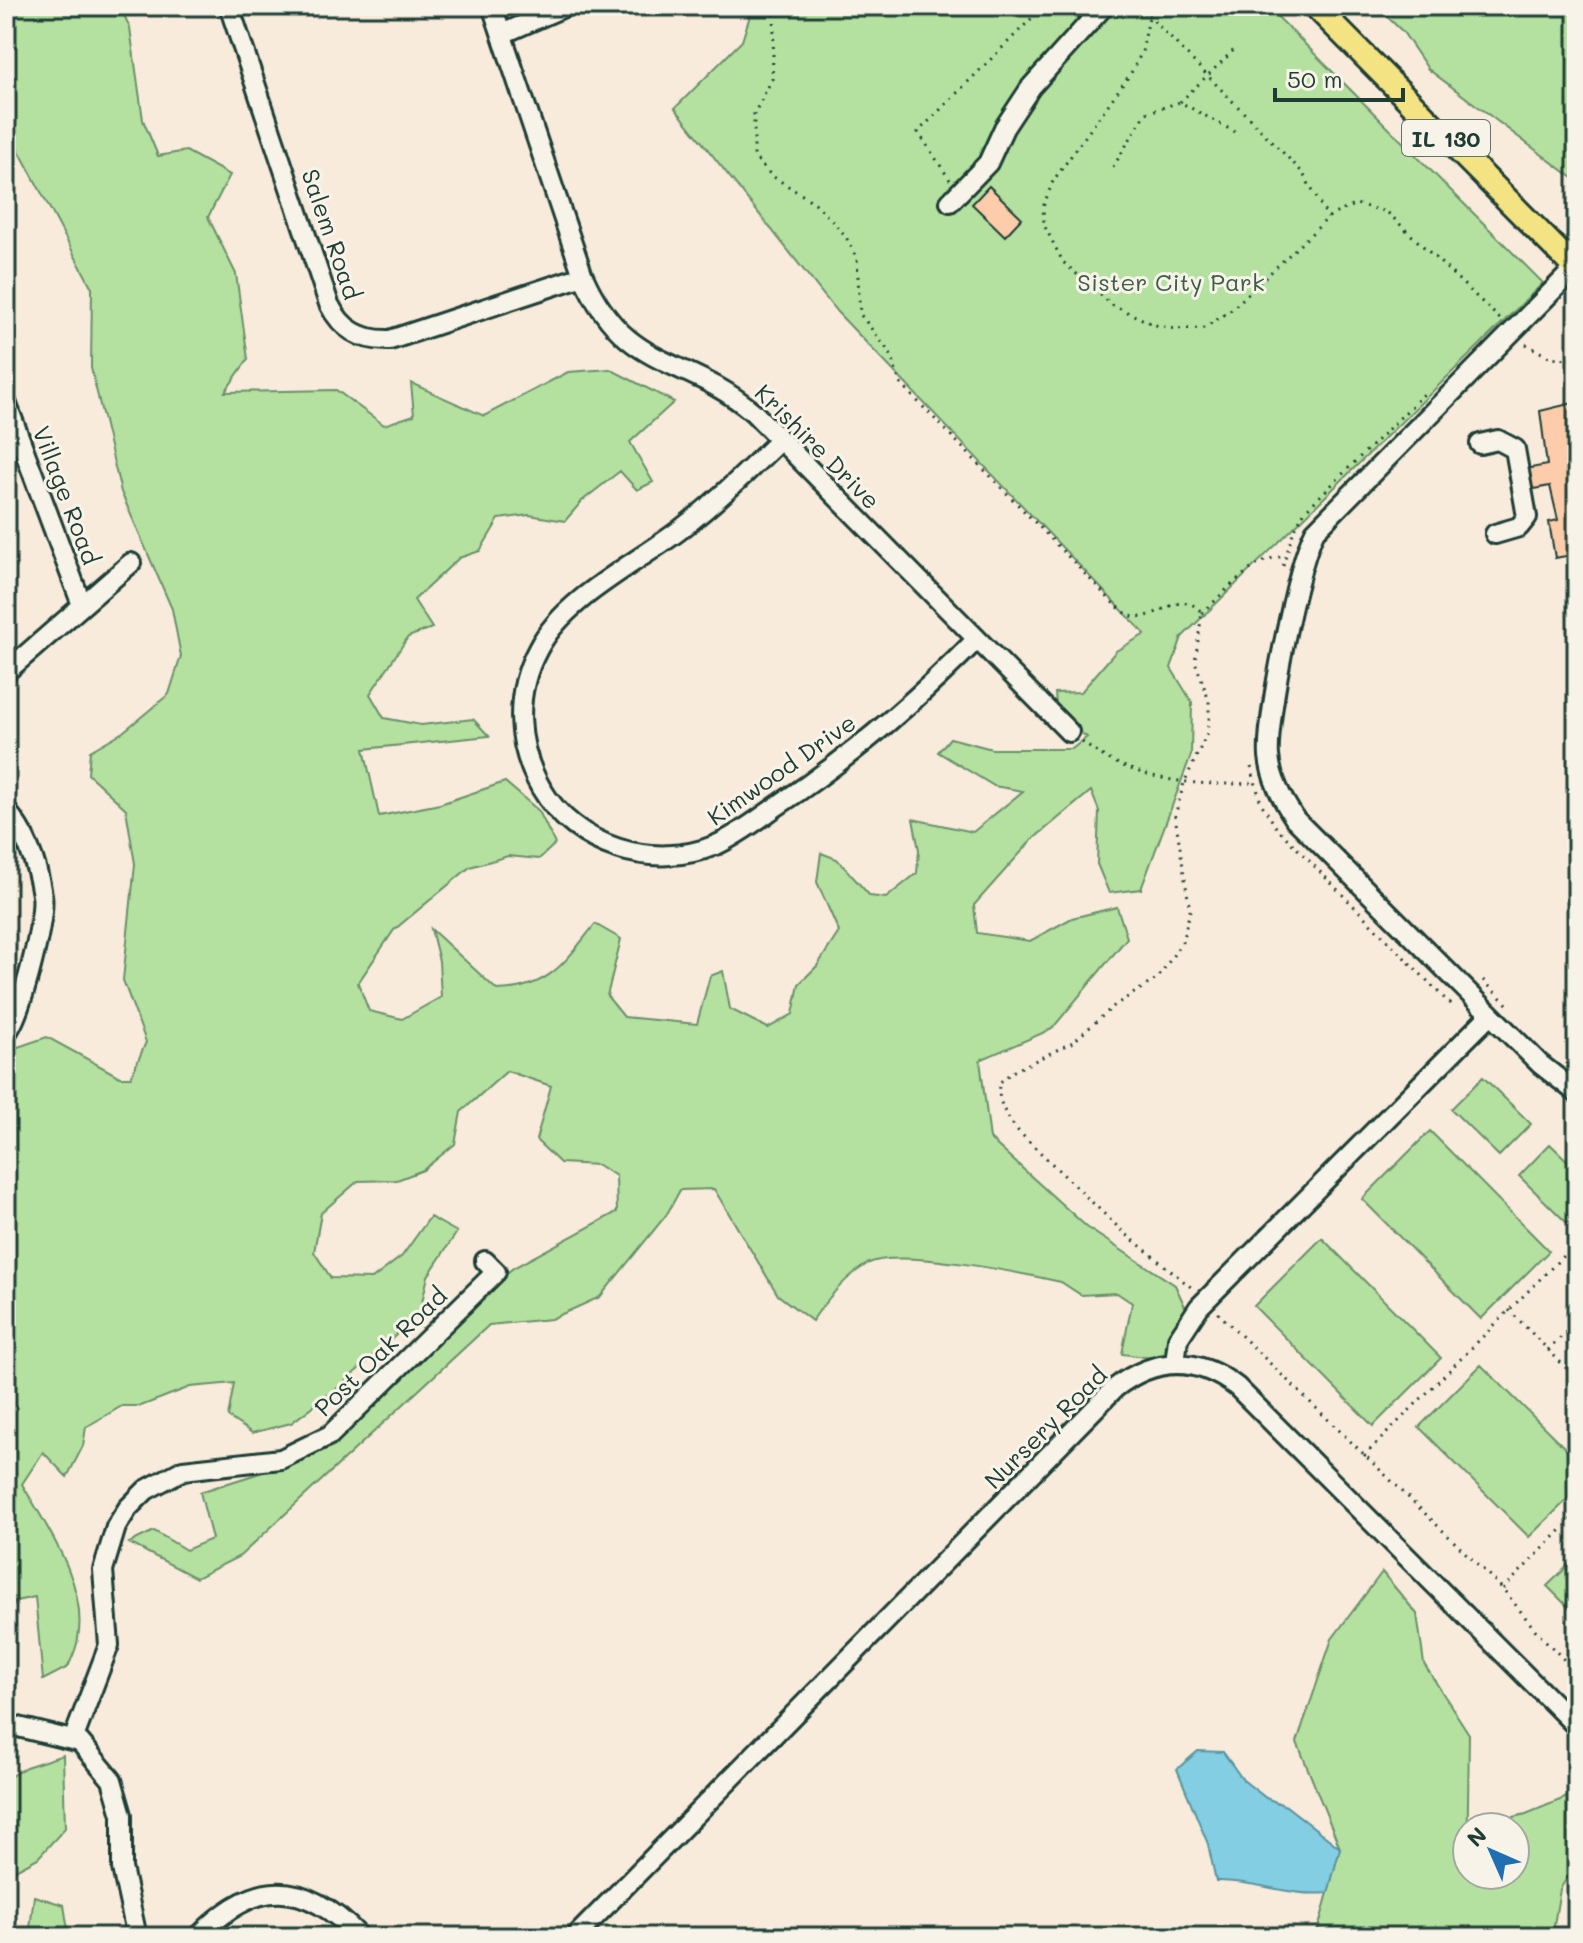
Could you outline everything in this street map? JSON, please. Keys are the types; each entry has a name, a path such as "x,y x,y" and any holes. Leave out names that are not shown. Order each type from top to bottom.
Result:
{"main road":[{"name":"IL 130","path":"1315,6 1576,269"}],"street":[{"name":"Salem Road","path":"229,6 329,304 346,329 362,338 390,340 583,276"},
{"name":"Krishire Drive","path":"492,6 583,276 599,307 622,336 644,353 733,396 1069,732"},
{"path":"502,34 566,6"},
{"path":"954,197 988,163 1004,128 1031,87 1104,6"},
{"path":"1576,269 1315,531 1301,565 1268,737 1274,779 1295,819 1540,1064 1577,1093"},
{"name":"Village Road","path":"6,402 82,605"},
{"name":"Kimwood Drive","path":"780,440 684,527 567,611 538,648 523,692 520,720 532,771 558,811 587,834 620,850 670,856 715,845 798,793 853,751 977,639"},
{"path":"1480,444 1498,440 1515,449 1527,517 1519,527 1495,534"},
{"path":"6,672 131,563"},
{"path":"6,810 25,832 43,899 23,999 6,1033"},
{"path":"1490,1015 1205,1300 1188,1320 1178,1339 1175,1363 1206,1368 1237,1387 1577,1727"},
{"name":"Post Oak Road","path":"73,1740 109,1645 103,1570 116,1527 128,1508 154,1484 183,1470 281,1459 330,1435 496,1272 485,1261"},
{"name":"Nursery Road","path":"585,1933 1115,1388 1151,1367 1175,1363"},
{"path":"6,1724 80,1742 112,1780 122,1815 122,1868 137,1937"},
{"path":"198,1937 235,1904 271,1892 294,1893 319,1902 360,1937"}],"path":[{"path":"775,6 772,79 754,114 754,157 772,176 815,203 845,235 857,258 860,314 890,353 900,383 1115,605 1132,616 1141,616 1180,602 1190,603 1202,613 1204,620 1195,661 1209,701 1209,721 1206,736 1184,783 1175,816 1190,911 1189,925 1174,958 1158,978 1115,1005 1073,1042 1004,1077 999,1091 1005,1114 1019,1132 1121,1230 1205,1300 1503,1589 1537,1632 1577,1673"},
{"path":"954,197 918,132 1044,6"},
{"path":"1139,6 1302,172 1328,218"},
{"path":"1146,12 1147,31 1131,73 1045,193 1044,225 1063,262 1123,312 1165,327 1204,328 1230,311 1328,218 1356,204 1387,212 1538,352 1577,360"},
{"path":"1113,167 1146,113 1180,102 1237,47"},
{"path":"1180,102 1235,132"},
{"path":"1282,572 1304,512 1435,383"},
{"path":"1202,613 1256,567 1276,556 1285,557"},
{"path":"1069,732 1094,751 1125,768 1184,783 1254,783"},
{"path":"1250,756 1254,783 1276,827 1454,1008"},
{"path":"1483,980 1512,1009"},
{"path":"1567,1062 1577,1052"},
{"path":"1558,1054 1574,1067"},
{"path":"1364,1456 1577,1242"},
{"path":"1509,1310 1577,1379"},
{"path":"1548,1350 1577,1321"},
{"path":"1503,1589 1577,1514"}],"green space":[{"name":"Sister City Park","path":"6,6 120,6 130,28 143,120 158,156 186,151 230,175 208,217 236,274 248,359 225,392 336,390 384,425 414,415 411,383 484,416 568,372 610,369 674,402 630,442 653,482 637,490 620,471 582,501 565,521 529,515 499,519 480,551 459,558 414,600 432,628 408,637 370,694 384,718 421,725 473,719 489,736 364,749 379,816 440,804 505,782 539,811 555,844 539,859 508,856 470,867 394,930 358,983 369,1011 402,1019 441,997 439,961 431,929 497,990 530,985 543,979 565,961 595,924 621,939 607,996 624,1017 697,1024 710,976 723,971 730,1009 768,1028 793,1014 799,984 817,966 839,932 817,882 821,853 837,859 870,896 886,898 917,873 919,850 913,819 973,832 1023,791 994,786 938,752 950,738 992,749 1072,749 1087,737 1057,716 1055,693 1081,692 1116,651 1145,634 837,312 675,108 742,41 753,6 1267,6 1543,283 1182,637 1171,668 1192,702 1191,755 1141,889 1109,893 1097,864 1099,811 1091,791 1032,840 974,905 977,933 1030,941 1072,918 1117,907 1127,938 1052,1029 980,1060 990,1139 1089,1229 1175,1285 1195,1328 1181,1354 1153,1358 1122,1354 1132,1303 1117,1293 1081,1295 1061,1282 932,1260 882,1260 867,1264 836,1290 812,1321 778,1295 714,1189 680,1190 667,1214 600,1297 551,1319 489,1325 240,1556 196,1578 129,1543 154,1531 186,1550 212,1539 200,1492 301,1460 341,1436 470,1303 513,1268 617,1212 616,1176 598,1165 560,1163 536,1140 551,1086 507,1071 461,1112 455,1144 423,1170 397,1180 358,1181 321,1213 314,1252 331,1278 372,1279 402,1256 430,1217 457,1232 428,1276 420,1311 340,1386 291,1423 252,1433 228,1417 234,1383 190,1387 141,1406 122,1406 86,1427 83,1446 67,1477 43,1452 22,1484 63,1557 77,1598 79,1618 77,1645 68,1667 43,1680 35,1597 16,1601 6,1616 6,1051 47,1037 120,1077 131,1077 146,1042 123,980 135,864 126,809 88,774 90,751 123,732 169,694 181,656 172,609 121,492 91,368 92,288 6,126"},
{"path":"1376,6 1577,6 1577,181 1428,69 1403,32"},
{"path":"1483,1077 1531,1124 1499,1156 1451,1109"},
{"path":"1430,1131 1549,1251 1481,1319 1362,1199"},
{"path":"1550,1144 1577,1170 1577,1212 1567,1223 1519,1176"},
{"path":"1322,1238 1441,1358 1373,1426 1254,1306"},
{"path":"1481,1365 1577,1460 1577,1490 1529,1537 1419,1427"},
{"path":"1577,1557 1577,1616 1547,1586"},
{"path":"1382,1572 1417,1614 1424,1664 1469,1734 1468,1811 1451,1811 1451,1891 1531,1891 1531,1812 1577,1793 1577,1862 1560,1889 1552,1937 1316,1937 1340,1848 1297,1742 1332,1639"},
{"path":"63,1755 65,1828 38,1858 6,1875 6,1779 26,1767"},
{"path":"34,1896 64,1905 69,1937 29,1937"}],"water":[{"path":"1198,1751 1223,1752 1243,1780 1266,1798 1286,1806 1340,1848 1328,1893 1299,1893 1216,1881 1208,1844 1177,1769"}],"building":[{"path":"989,186 1022,218 1005,236 972,204"},
{"path":"1577,402 1577,554 1555,558 1549,522 1558,520 1550,486 1513,493 1509,472 1547,465 1540,411"}]}
